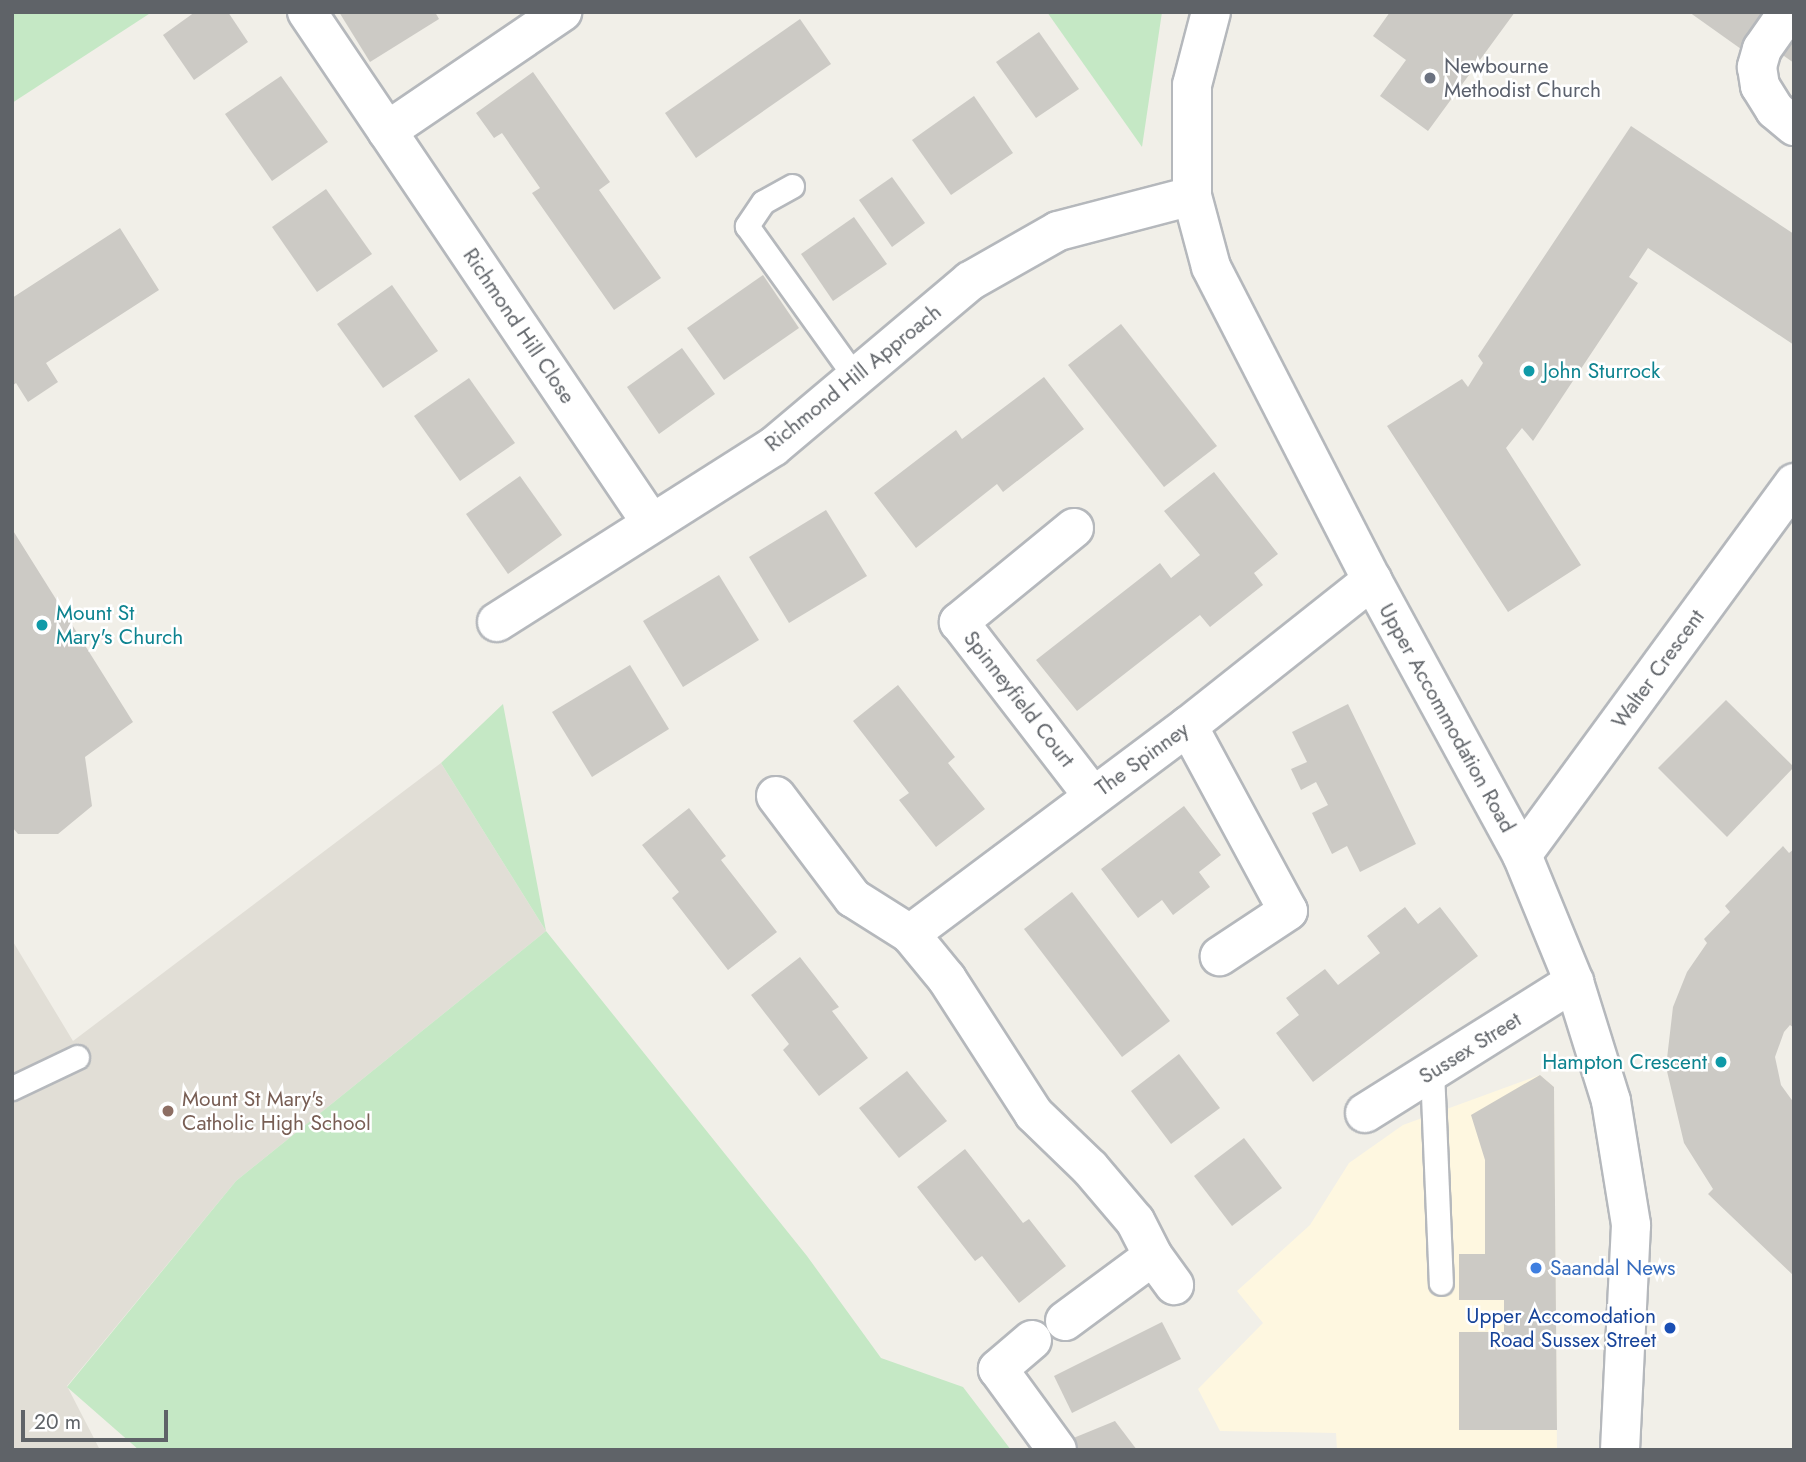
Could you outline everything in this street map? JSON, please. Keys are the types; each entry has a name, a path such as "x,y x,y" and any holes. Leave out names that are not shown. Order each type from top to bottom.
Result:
{"street":[{"name":"Richmond Hill Close","path":"307,12 650,521"},
{"path":"387,131 562,12"},
{"name":"Upper Accommodation Road","path":"1211,12 1192,85 1192,196 1211,267 1372,580 1522,855 1574,982 1611,1101 1631,1225 1620,1450"},
{"path":"1788,12 1762,49 1757,67 1760,86 1770,102 1794,126"},
{"name":"Richmond Hill Approach","path":"497,622 650,521 773,447 970,281 1058,231 1192,196"},
{"name":"Walter Crescent","path":"1522,855 1794,484"},
{"name":"Spinneyfield Court","path":"1074,528 959,622 1092,795"},
{"name":"The Spinney","path":"911,934 1092,795 1188,726 1372,580"},
{"path":"1188,726 1288,911 1220,956"},
{"path":"776,796 853,898 911,934 947,979 1034,1114 1090,1168 1135,1221 1164,1270 1065,1321"},
{"name":"Sussex Street","path":"1365,1113 1574,982"},
{"path":"1032,1340 998,1369 1057,1450"}],"lane":[{"path":"792,186 763,202 747,226 856,378"},
{"path":"12,1088 77,1058"},
{"path":"1432,1071 1441,1283"}],"shaded area":[{"name":"Mount St Mary's Catholic High School","path":"441,763 546,931 236,1181 67,1386 100,1450 12,1450 12,940 73,1041"},
{"path":"1540,1075 1554,1087 1557,1450 1337,1450 1336,1433 1220,1431 1198,1389 1263,1323 1237,1291 1310,1225 1349,1163 1403,1125"}],"green space":[{"path":"12,12 152,12 12,103"},
{"path":"1047,12 1162,12 1142,147"},
{"path":"503,704 546,931 441,763"},
{"path":"546,931 807,1256 881,1358 963,1387 1011,1450 139,1450 67,1387 236,1181"}],"building":[{"path":"195,12 228,12 248,42 194,80 163,35"},
{"path":"339,12 435,12 439,19 370,62"},
{"name":"Newbourne Methodist Church","path":"1390,12 1515,12 1428,131 1380,96 1406,60 1373,36"},
{"path":"1689,12 1767,12 1741,49"},
{"path":"1794,16 1794,63 1771,47"},
{"path":"800,19 831,64 696,158 665,113"},
{"path":"1039,32 1079,89 1036,118 996,62"},
{"path":"533,72 610,182 599,190 661,278 614,310 532,193 540,188 502,133 494,138 476,113"},
{"path":"281,76 328,142 272,181 225,114"},
{"path":"974,96 1013,153 951,195 912,140"},
{"name":"John Sturrock","path":"1631,126 1794,234 1794,345 1648,248 1629,277 1638,283 1533,441 1522,428 1506,448 1581,565 1508,612 1387,426 1462,379 1468,387 1483,363 1478,356"},
{"path":"892,177 925,223 892,247 859,200"},
{"path":"326,189 372,254 317,292 272,227"},
{"path":"854,217 887,264 833,301 801,254"},
{"path":"120,228 159,290 46,363 58,382 28,402 16,383 12,386 12,298"},
{"path":"763,275 799,328 724,380 687,328"},
{"path":"392,285 438,351 383,388 337,324"},
{"path":"1121,324 1217,446 1164,487 1068,365"},
{"path":"682,348 715,394 659,434 627,387"},
{"path":"1044,377 1084,429 1003,492 997,484 916,548 874,493 956,430 962,439"},
{"path":"469,378 515,443 460,481 414,416"},
{"path":"1214,472 1278,554 1254,573 1263,585 1210,627 1200,615 1077,711 1036,660 1160,563 1171,578 1200,555 1164,511"},
{"path":"520,476 562,535 508,574 466,514"},
{"path":"826,510 867,576 789,623 749,557"},
{"name":"Mount St Mary's Church","path":"12,529 133,722 85,757 92,806 58,834 18,834 12,827"},
{"path":"719,575 759,640 683,687 643,621"},
{"path":"630,665 669,729 592,777 552,712"},
{"path":"898,685 955,757 948,763 985,809 936,847 899,800 909,793 853,721"},
{"path":"1726,700 1794,767 1727,837 1658,768"},
{"path":"1348,704 1416,844 1360,872 1347,846 1332,854 1312,813 1328,805 1316,782 1301,790 1291,769 1307,762 1292,732"},
{"path":"1184,806 1221,855 1199,872 1210,887 1173,915 1162,900 1138,918 1101,869"},
{"path":"689,808 726,856 721,860 777,932 728,970 672,898 679,892 642,845"},
{"name":"Hampton Crescent","path":"1783,846 1789,853 1794,849 1794,1028 1790,1025 1784,1032 1775,1057 1781,1085 1794,1103 1794,1276 1708,1194 1713,1189 1684,1143 1666,1067 1673,1007 1687,972 1707,943 1704,939 1730,912 1725,906"},
{"path":"1072,892 1170,1021 1122,1057 1024,929"},
{"path":"1405,907 1418,924 1440,907 1478,956 1313,1082 1276,1033 1299,1015 1286,998 1325,969 1338,985 1380,953 1367,936"},
{"path":"800,957 839,1007 832,1011 868,1058 819,1096 783,1050 789,1044 751,995"},
{"path":"1179,1054 1220,1108 1171,1144 1131,1091"},
{"path":"907,1071 947,1121 899,1158 859,1108"},
{"path":"1540,1075 1554,1087 1557,1430 1459,1430 1459,1332 1504,1332 1504,1300 1459,1300 1459,1254 1485,1254 1485,1160 1471,1115"},
{"path":"1244,1138 1282,1188 1232,1226 1194,1176"},
{"path":"965,1149 1023,1223 1029,1219 1066,1266 1019,1303 982,1256 975,1261 917,1187"},
{"path":"1162,1322 1181,1359 1072,1413 1054,1376"},
{"path":"1115,1421 1137,1450 1079,1450 1071,1439"}],"place":[{"name":"Newbourne Methodist Church","path":"1430,78"},
{"name":"John Sturrock","path":"1529,371"},
{"name":"Mount St Mary's Church","path":"42,625"},
{"name":"Hampton Crescent","path":"1721,1062"},
{"name":"Mount St Mary's Catholic High School","path":"168,1111"},
{"name":"Saandal News","path":"1536,1268"},
{"name":"Upper Accomodation Road Sussex Street","path":"1670,1328"}]}
